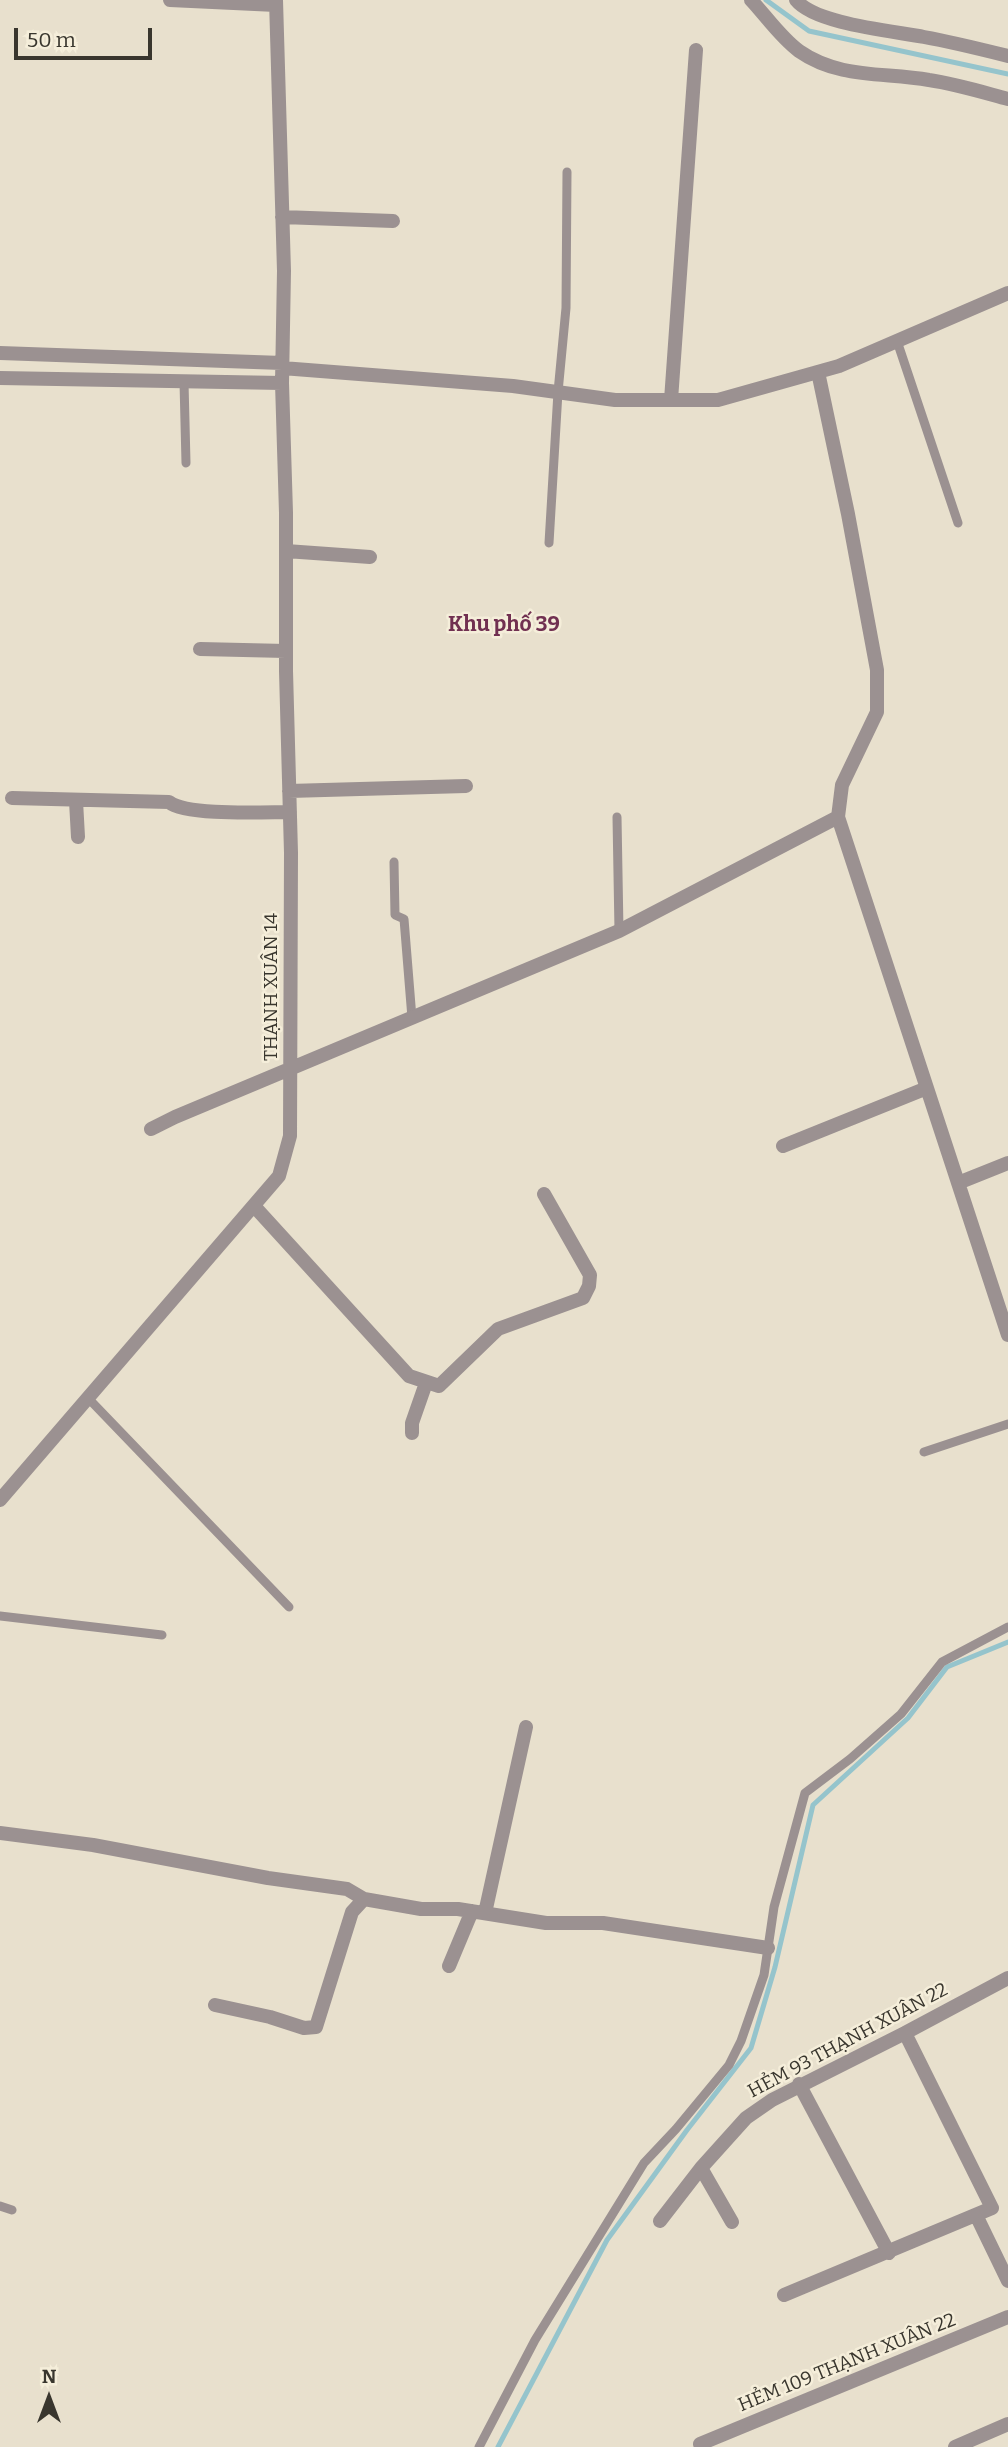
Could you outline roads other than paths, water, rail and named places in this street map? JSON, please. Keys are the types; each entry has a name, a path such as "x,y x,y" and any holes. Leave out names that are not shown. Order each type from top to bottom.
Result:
{"street":[{"path":"170,0 276,3"},
{"path":"751,0 799,50 832,68 863,75 899,75 932,80 1008,99"},
{"path":"796,0 801,7 820,15 884,32 923,37 1008,56"},
{"name":"THẠNH XUÂN 14","path":"0,1500 279,1176 290,1136 290,812 282,217 276,3"},
{"path":"671,400 696,50"},
{"path":"282,217 393,221"},
{"path":"0,353 513,386 615,400 718,400 839,366 1008,293"},
{"path":"0,378 184,382 282,372"},
{"path":"818,372 877,670 877,712 842,785 838,817 1008,1335"},
{"path":"286,551 370,557"},
{"path":"200,649 286,652"},
{"path":"289,791 466,786"},
{"path":"12,798 169,802 174,806 210,811 290,812"},
{"path":"76,801 78,837"},
{"path":"151,1129 619,931 838,817"},
{"path":"783,1146 927,1088"},
{"path":"958,1182 1008,1163"},
{"path":"254,1206 410,1376 439,1386 498,1329 583,1298 589,1286 590,1275 544,1194"},
{"path":"412,1433 412,1423 426,1383"},
{"path":"449,1966 479,1912 526,1727"},
{"path":"0,1833 93,1845 268,1878 347,1889 364,1899 422,1909 458,1909 546,1923 603,1923 768,1948"},
{"path":"215,2005 270,2017 304,2028 316,2027 352,1912 364,1899"},
{"name":"HẺM 93 THẠNH XUÂN 22","path":"660,2221 701,2168 746,2118 799,2084 905,2033 1008,1978"},
{"path":"785,2295 992,2208 905,2033"},
{"path":"799,2084 889,2253"},
{"path":"701,2168 732,2222"},
{"path":"976,2216 1008,2280"},
{"name":"HẺM 109 THẠNH XUÂN 22","path":"700,2444 1008,2317"},
{"path":"955,2447 1008,2424"}],"lane":[{"path":"549,543 566,308 567,172"},
{"path":"897,341 958,523"},
{"path":"184,382 186,463"},
{"path":"617,817 619,931"},
{"path":"394,862 395,915 404,919 412,1018"},
{"path":"88,1398 289,1606"},
{"path":"924,1452 1008,1424"},
{"path":"0,1616 162,1635"},
{"path":"479,2447 535,2340 645,2164 729,2065 741,2041 764,1975 774,1907 805,1793 850,1759 901,1714 942,1662 1008,1627"},
{"path":"0,2206 12,2210"}],"waterway":[{"path":"766,0 809,31 1008,74"},
{"path":"498,2447 607,2240 751,2048 775,1967 813,1805 908,1718 947,1667 1008,1642"}],"district":[{"name":"Khu phố 39","path":"504,625"}]}
